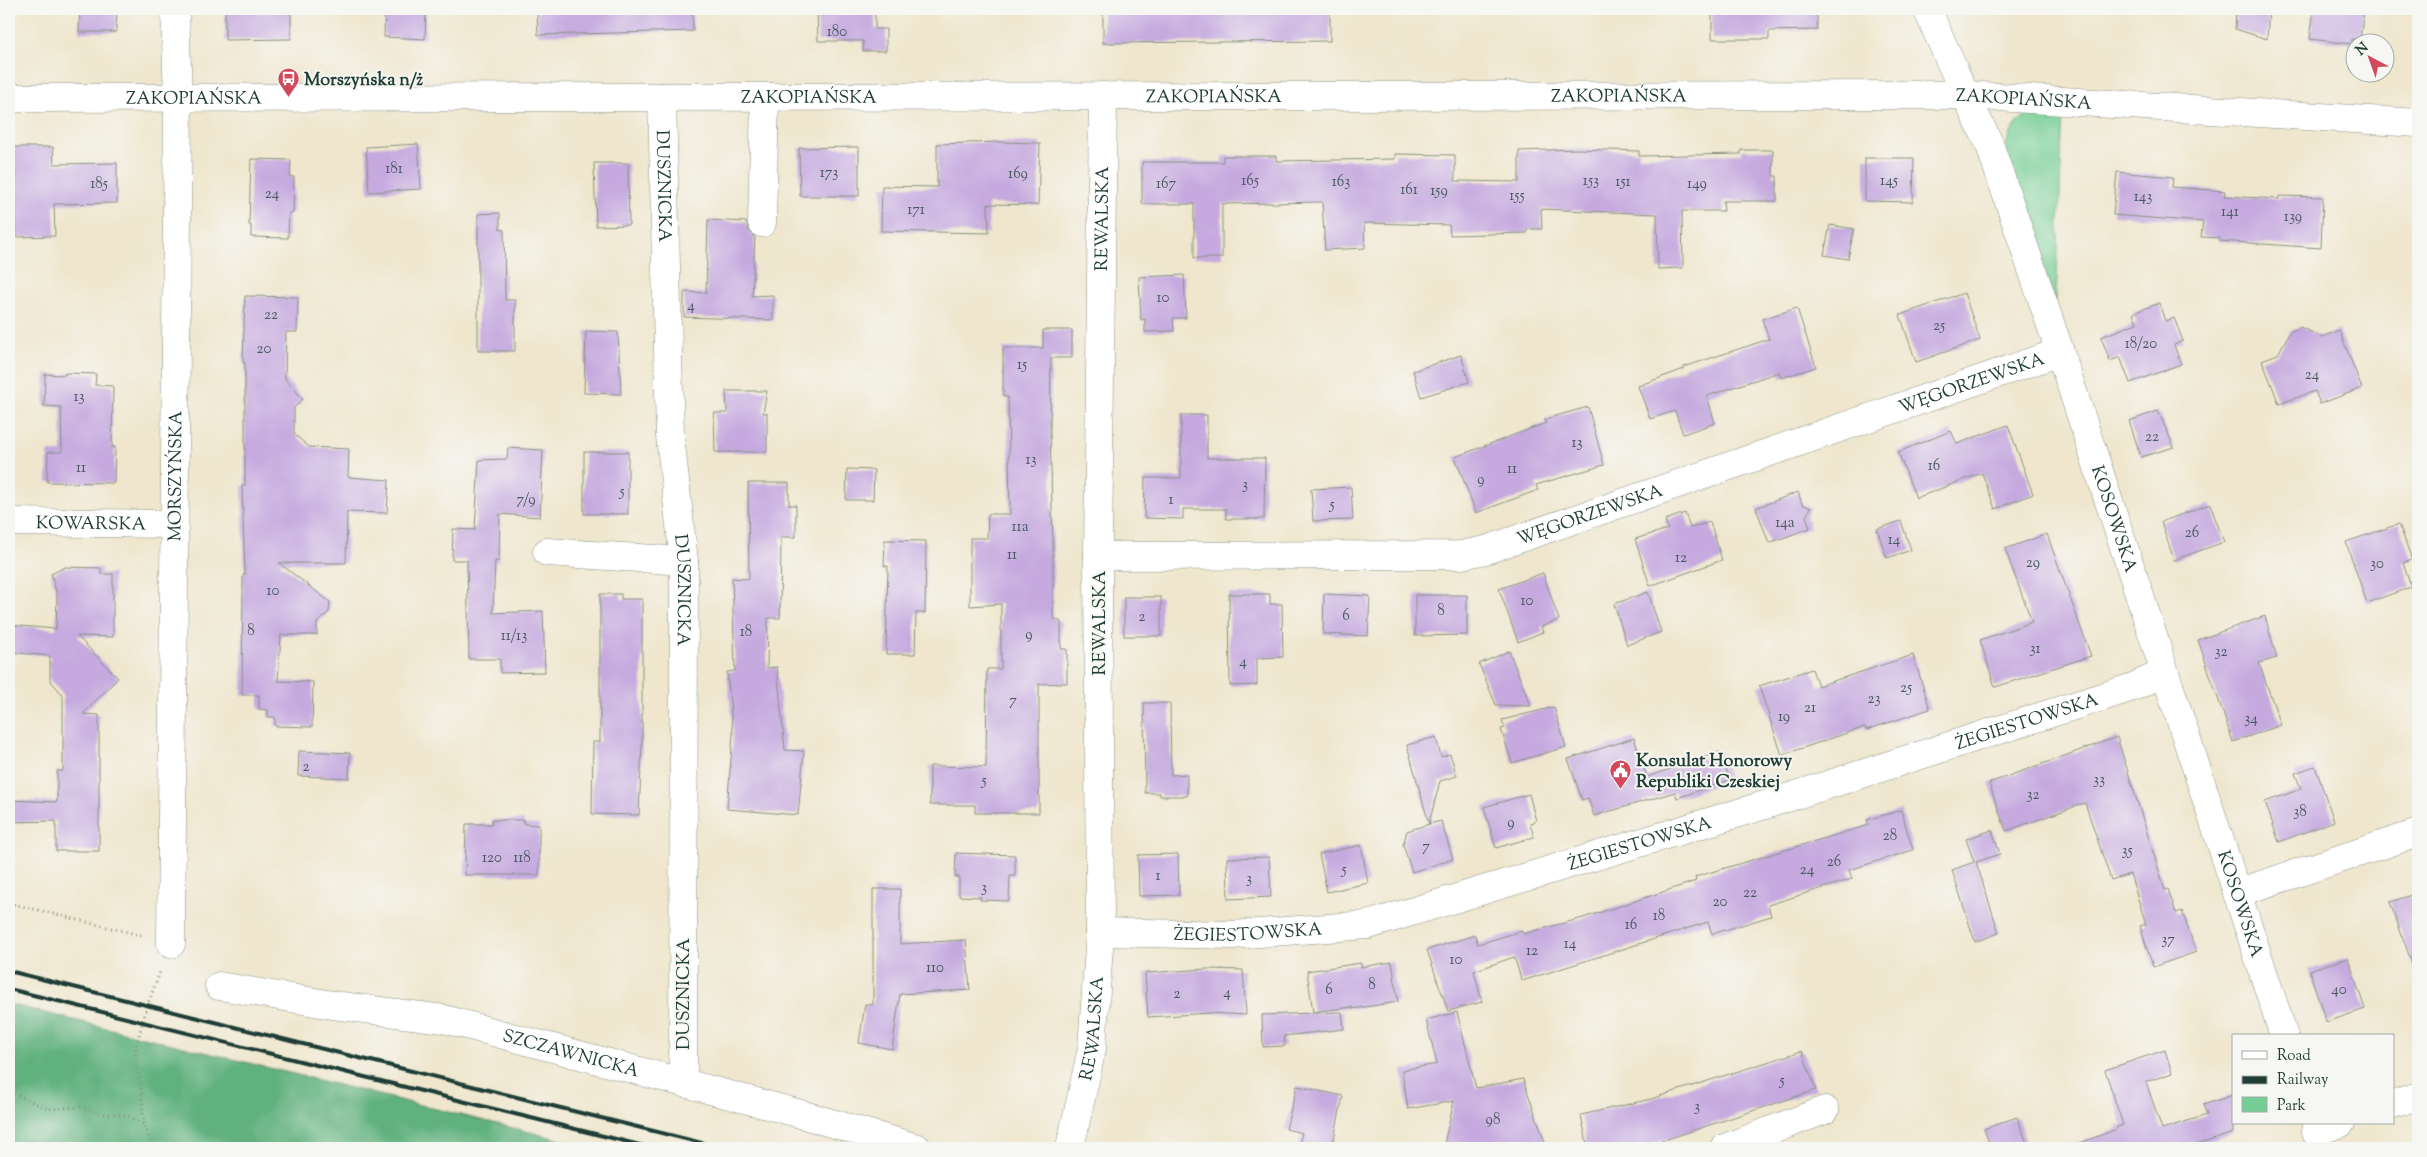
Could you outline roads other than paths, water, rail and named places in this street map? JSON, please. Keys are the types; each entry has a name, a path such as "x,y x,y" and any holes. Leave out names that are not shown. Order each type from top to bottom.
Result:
{"street":[{"name":"MORSZYŃSKA","path":"172,944 173,524 178,98 175,9"},
{"name":"KOSOWSKA","path":"1927,9 1965,95 1989,142 2060,352 2283,1034"},
{"name":"ZAKOPIAŃSKA","path":"9,98 1965,95 2418,124"},
{"name":"REWALSKA","path":"1070,1148 1092,1048 1100,932 1098,556 1103,96"},
{"name":"DUSZNICKA","path":"662,97 670,436 684,561 683,1082"},
{"path":"762,223 765,98"},
{"name":"WĘGORZEWSKA","path":"1098,556 1461,555 1486,550 2060,352"},
{"name":"KOWARSKA","path":"9,522 173,524"},
{"path":"547,552 684,561"},
{"name":"ŻEGIESTOWSKA","path":"1100,932 1232,935 1368,925 1775,802 2132,687 2164,673"},
{"path":"2237,894 2418,834"},
{"name":"SZCZAWNICKA","path":"219,986 333,1005 444,1019 683,1082 917,1148"},
{"path":"2394,1104 2418,1096"},
{"path":"1724,1148 1825,1110"},
{"path":"2316,1135 2339,1124"}],"railway":[{"path":"9,971 722,1148"},
{"path":"9,989 652,1148"}],"place":[{"name":"Morszyńska n/ż","path":"288,98"},
{"name":"Konsulat Honorowy Republiki Czeskiej","path":"1620,789"}]}
